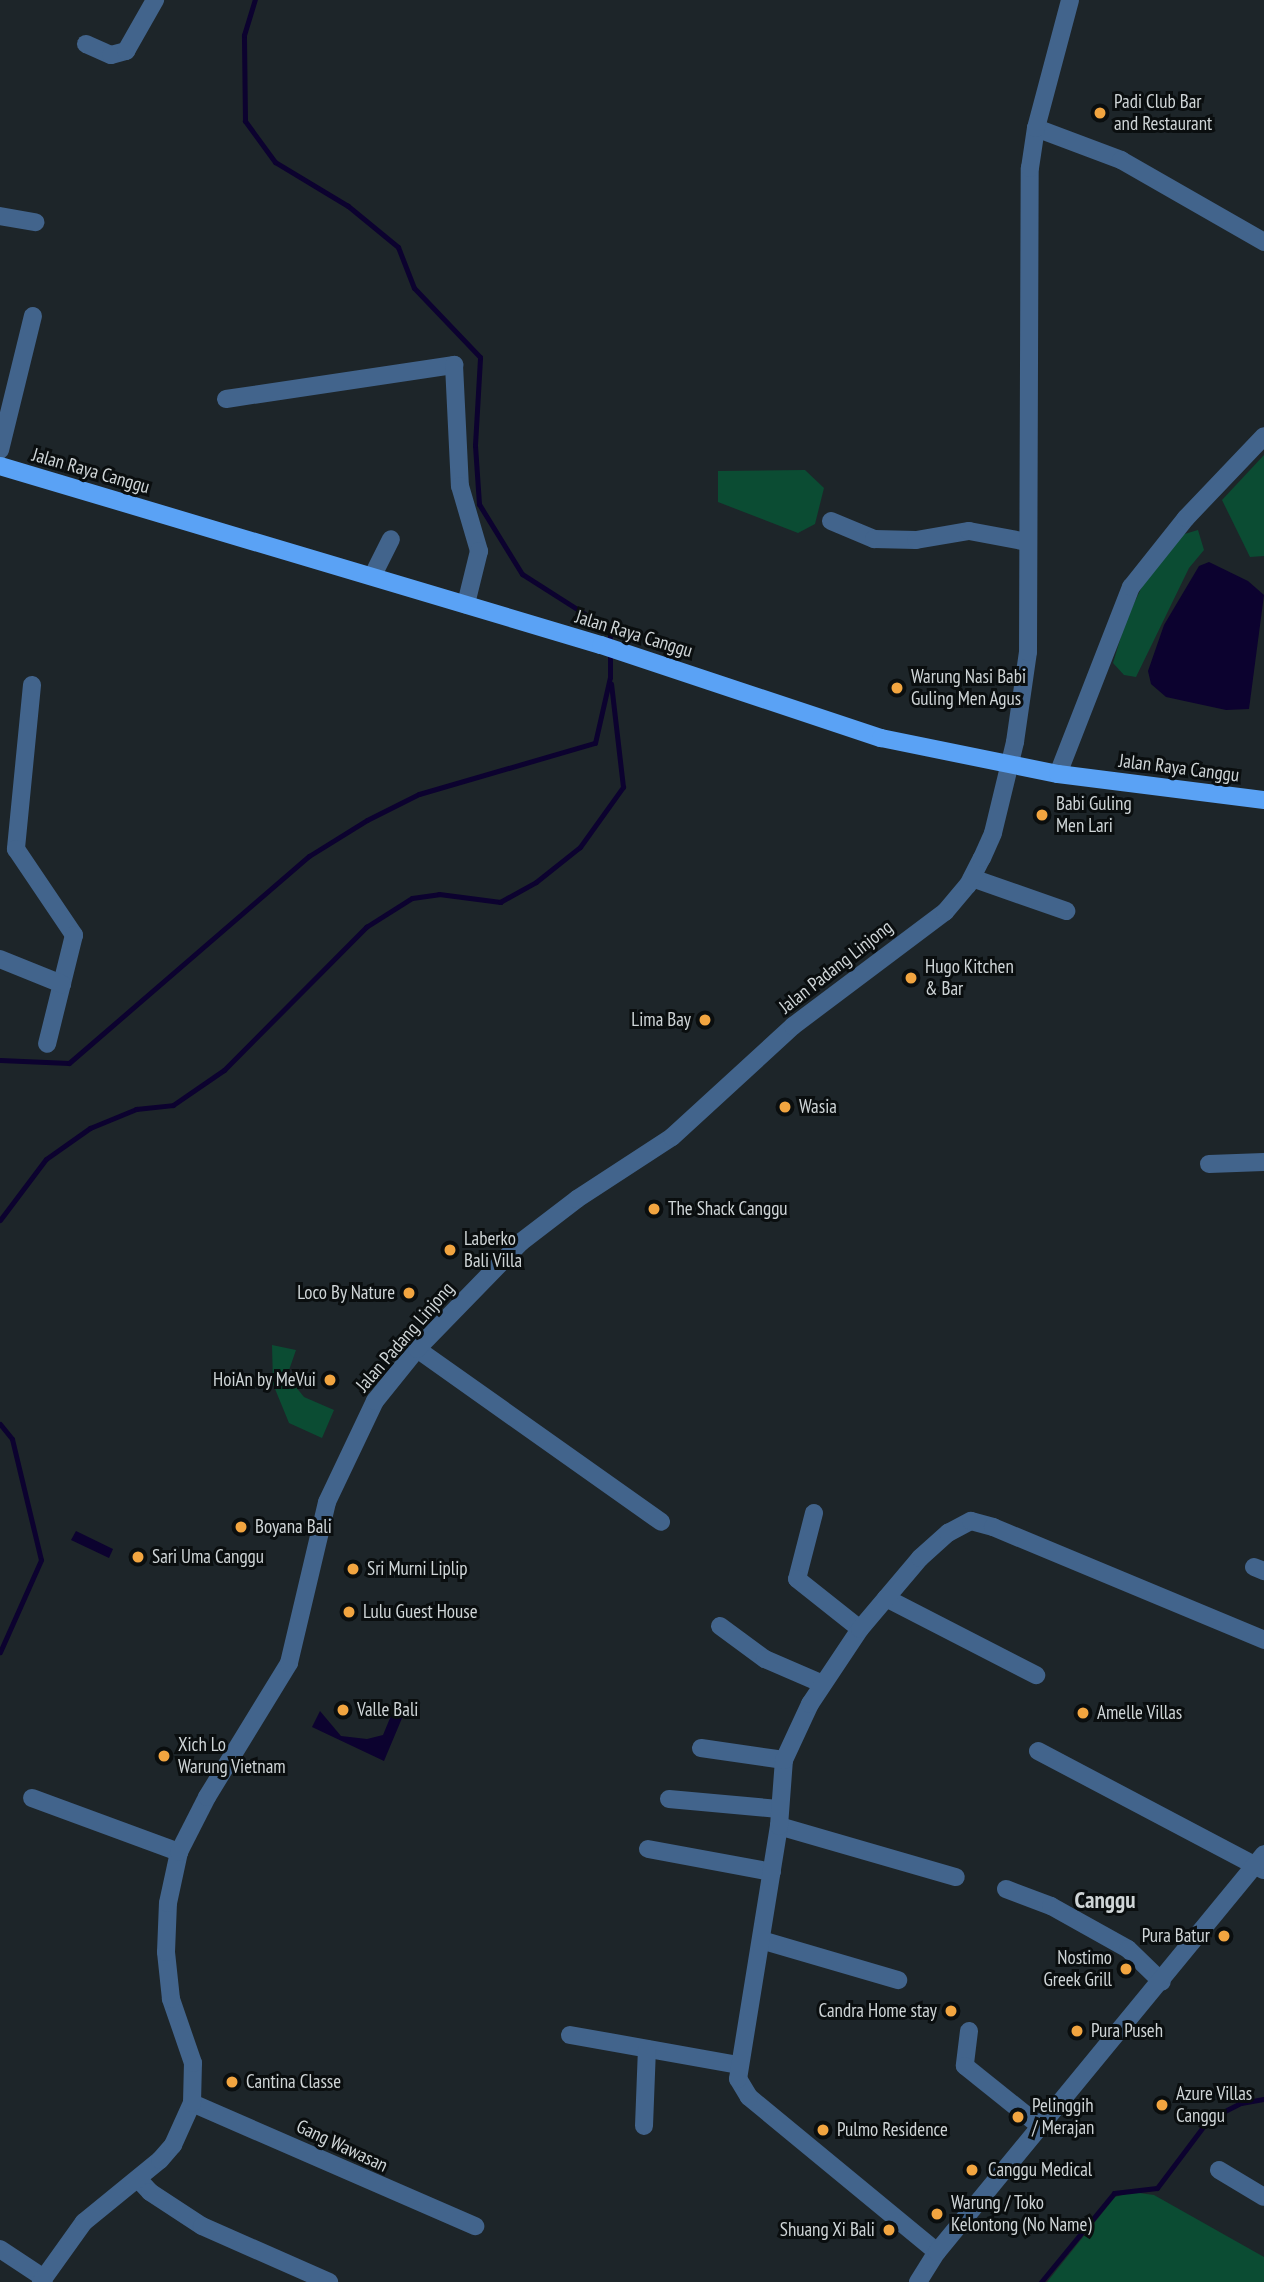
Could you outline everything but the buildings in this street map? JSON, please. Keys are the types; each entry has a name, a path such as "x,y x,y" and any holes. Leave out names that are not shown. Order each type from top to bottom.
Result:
{"main road":[{"name":"Jalan Raya Canggu","path":"0,466 601,645 881,738 1058,774 1264,800"}],"street":[{"path":"86,44 111,55 126,51 155,0"},
{"name":"Jalan Padang Linjong","path":"42,2280 84,2222 138,2179 173,2145 192,2102 193,2063 172,1998 166,1952 167,1903 179,1852 207,1797 289,1662 327,1502 359,1428 417,1349 538,1228 672,1137 793,1026 945,912 972,878 993,833 1009,766 1028,652 1026,359 1030,168 1036,128 1070,0"},
{"path":"1036,128 1121,160 1264,242"},
{"path":"0,216 36,222"},
{"path":"0,450 33,316"},
{"path":"226,399 454,365 460,486 479,551 466,604"},
{"path":"1058,774 1131,587 1186,518 1264,436"},
{"path":"831,522 874,539 916,540 969,531 1028,542"},
{"path":"373,575 391,539"},
{"path":"32,685 16,849 74,935 47,1044"},
{"path":"972,878 1066,911"},
{"path":"0,959 62,984"},
{"path":"1209,1164 1264,1162"},
{"path":"417,1349 661,1522"},
{"path":"814,1513 797,1579 860,1629"},
{"path":"937,2252 749,2097 738,2079 738,2065 772,1872 783,1760 823,1685 860,1629 948,1533 958,1525 980,1522 1264,1640"},
{"path":"887,1598 1036,1675"},
{"path":"720,1626 765,1659 823,1685"},
{"path":"701,1748 783,1760"},
{"path":"918,2282 937,2252 1040,2126 1262,1863 1038,1751"},
{"path":"32,1798 179,1852"},
{"path":"669,1799 779,1817 956,1877"},
{"path":"648,1849 772,1872"},
{"path":"1006,1889 1051,1906 1128,1949 1161,1982"},
{"path":"761,1940 898,1980"},
{"path":"969,2031 965,2066 1040,2126"},
{"path":"570,2035 738,2065"},
{"path":"644,2126 647,2049"},
{"name":"Gang Wawasan","path":"192,2102 421,2207 475,2226"},
{"path":"1219,2170 1264,2197"},
{"path":"138,2179 150,2192 202,2226 330,2282"},
{"path":"0,2249 42,2280"}],"green space":[{"path":"1264,455 1264,556 1250,557 1222,500"},
{"path":"805,470 824,488 815,524 798,533 718,502 718,471"},
{"path":"1198,530 1204,550 1189,568 1136,677 1124,675 1113,663 1126,620 1148,574 1181,535"},
{"path":"272,1345 296,1350 287,1376 304,1397 334,1410 322,1438 289,1423 273,1384"},
{"path":"1132,2192 1154,2195 1264,2257 1264,2282 1047,2282 1115,2197"}],"shaded area":[{"path":"1209,562 1248,581 1264,595 1249,709 1226,710 1166,697 1151,684 1148,671 1164,625 1199,566"},
{"path":"76,1531 113,1549 109,1558 71,1540"},
{"path":"395,1706 405,1711 384,1761 312,1727 320,1711 341,1736 367,1739 383,1735"}],"waterway":[{"path":"0,1060 69,1063 309,856 367,820 419,794 595,743 610,677 610,630 522,574 479,504 475,445 480,357 414,288 398,247 348,206 275,162 245,121 244,35 255,0"},
{"path":"0,1220 46,1159 90,1128 136,1109 173,1105 224,1070 366,927 412,898 439,894 500,902 536,882 580,847 623,787 611,684"},
{"path":"0,1424 12,1439 41,1560 0,1652"},
{"path":"1041,2282 1114,2193 1157,2188 1209,2119 1241,2103 1264,2099"}],"place":[{"name":"Padi Club Bar and Restaurant","path":"1100,113"},
{"name":"Warung Nasi Babi Guling Men Agus","path":"897,688"},
{"name":"Babi Guling Men Lari","path":"1042,815"},
{"name":"Hugo Kitchen & Bar","path":"911,978"},
{"name":"Lima Bay","path":"705,1020"},
{"name":"Wasia","path":"785,1107"},
{"name":"The Shack Canggu","path":"654,1209"},
{"name":"Laberko Bali Villa","path":"450,1250"},
{"name":"Loco By Nature","path":"409,1293"},
{"name":"HoiAn by MeVui","path":"330,1380"},
{"name":"Boyana Bali","path":"241,1527"},
{"name":"Sari Uma Canggu","path":"138,1557"},
{"name":"Sri Murni Liplip","path":"353,1569"},
{"name":"Lulu Guest House","path":"349,1612"},
{"name":"Valle Bali","path":"343,1710"},
{"name":"Amelle Villas","path":"1083,1713"},
{"name":"Xich Lo Warung Vietnam","path":"164,1756"},
{"name":"Pura Batur","path":"1224,1936"},
{"name":"Nostimo Greek Grill","path":"1126,1969"},
{"name":"Candra Home stay","path":"951,2011"},
{"name":"Pura Puseh","path":"1077,2031"},
{"name":"Cantina Classe","path":"232,2082"},
{"name":"Azure Villas Canggu","path":"1162,2105"},
{"name":"Pelinggih / Merajan","path":"1018,2117"},
{"name":"Pulmo Residence","path":"823,2130"},
{"name":"Canggu Medical","path":"972,2170"},
{"name":"Warung / Toko Kelontong (No Name)","path":"937,2214"},
{"name":"Shuang Xi Bali","path":"889,2230"}],"district":[{"name":"Canggu","path":"1105,1900"}]}
